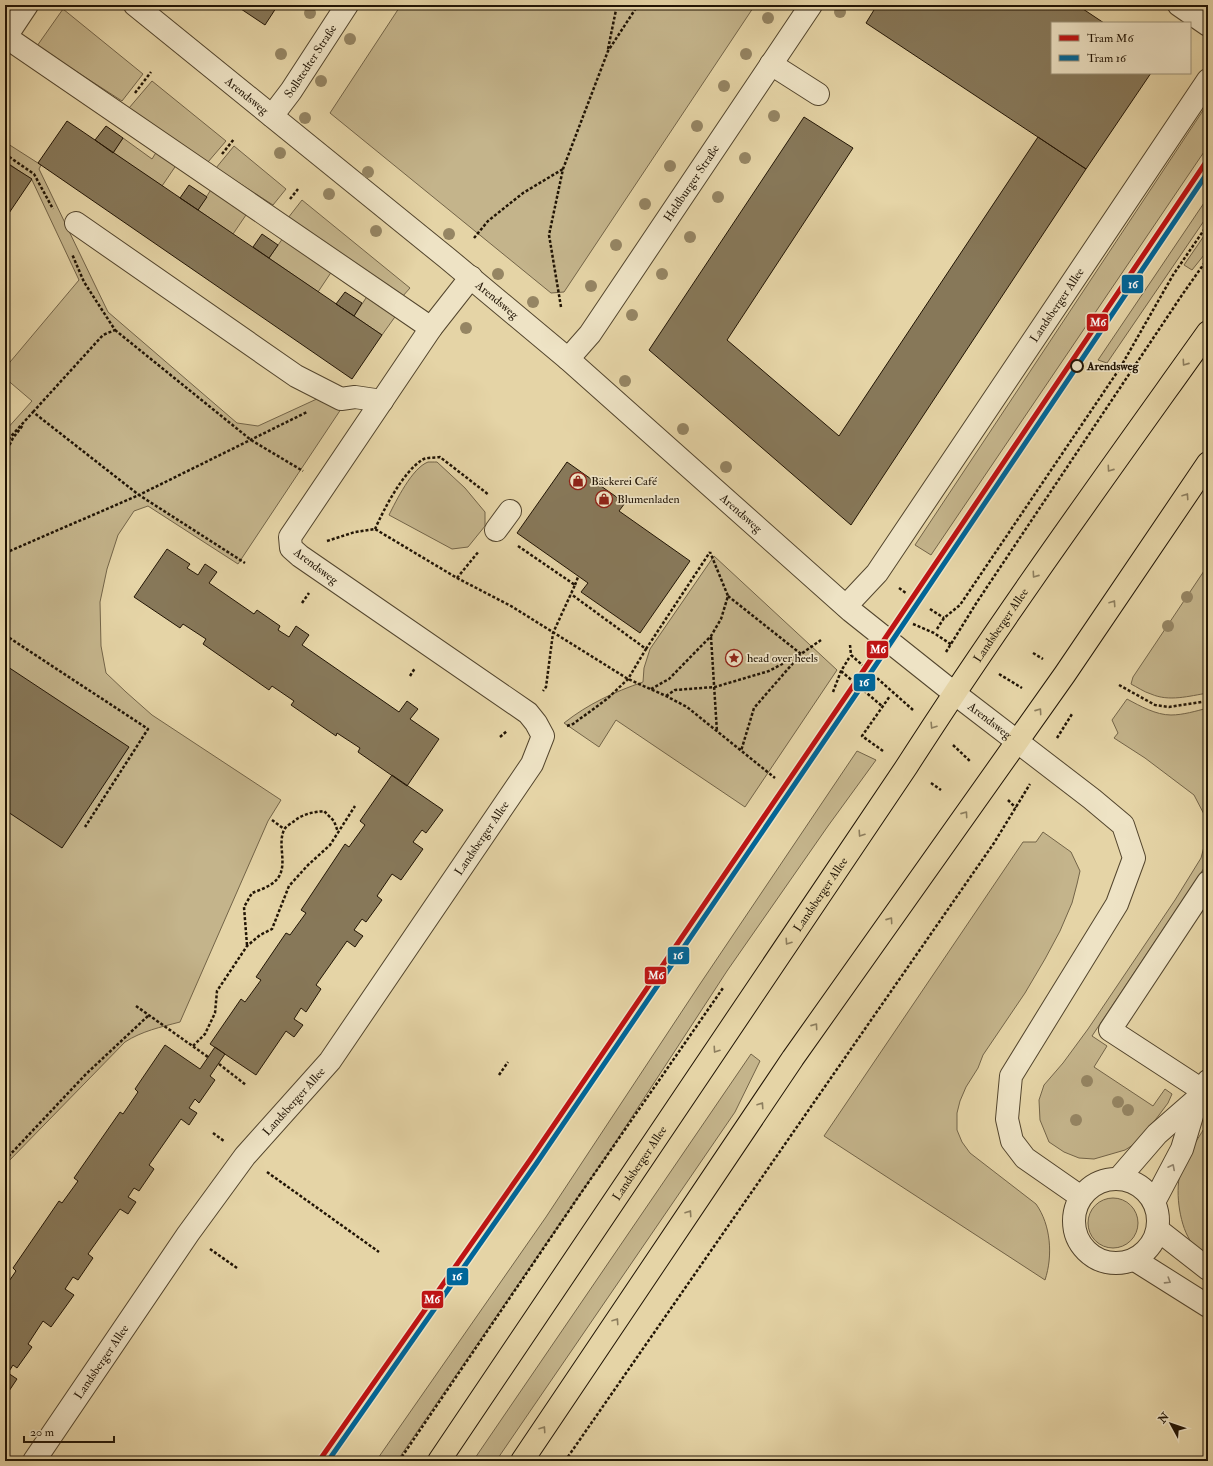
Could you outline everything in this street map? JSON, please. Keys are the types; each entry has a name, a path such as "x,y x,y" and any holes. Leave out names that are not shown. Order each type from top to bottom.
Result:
{"main road":[{"name":"Landsberger Allee","path":"439,1461 898,780 1008,613 1208,332"},
{"path":"522,1461 793,1058 1065,674 1208,463"}],"street":[{"path":"27,5 5,38 431,328"},
{"name":"Arendsweg","path":"135,5 471,278 568,359 846,606 954,693 1123,824 1134,858 1117,904 1011,1076 1007,1119 1012,1141 1026,1158 1081,1197"},
{"name":"Sollstedter Straße","path":"272,116 291,91 347,5"},
{"name":"Heldburger Straße","path":"568,359 590,334 810,5"},
{"path":"1179,5 1208,24"},
{"path":"771,64 818,94"},
{"name":"Landsberger Allee","path":"846,606 877,573 1208,80"},
{"path":"76,223 296,376 341,399 355,397 382,401"},
{"name":"Arendsweg","path":"471,278 431,328 290,537 291,548 310,563 528,713 536,723 543,736"},
{"path":"496,530 510,511"},
{"name":"Landsberger Allee","path":"34,1461 188,1234 245,1156 330,1061 532,764 543,736"},
{"path":"1202,1090 1110,1030 1208,882"},
{"path":"1119,1178 1157,1134 1202,1090"},
{"path":"1154,1202 1182,1149 1202,1090"},
{"path":"1119,1178 1133,1182 1146,1190 1154,1202 1159,1216 1158,1230 1154,1242 1146,1252 1135,1260 1111,1264 1099,1260 1089,1254 1080,1244 1075,1233 1074,1221 1076,1209 1081,1197 1097,1183 1119,1178"},
{"path":"1158,1230 1208,1269"},
{"path":"1135,1260 1208,1306"}],"path":[{"path":"561,307 549,235 563,169 608,51 617,5"},
{"path":"608,51 638,5"},
{"path":"5,154 34,174 55,212"},
{"path":"474,238 488,221 523,193 563,169"},
{"path":"936,629 944,618 960,605 1120,368 1174,274 1208,224"},
{"path":"70,247 84,282 115,330 251,440 305,472"},
{"path":"977,602 1208,258"},
{"path":"5,443 102,335 115,330"},
{"path":"5,553 139,495 308,411 341,399"},
{"path":"5,454 13,438 33,412"},
{"path":"33,412 139,495 245,563"},
{"path":"374,529 390,498 408,474 422,459 440,457 510,511"},
{"path":"310,563 321,544 355,532 374,529 457,578 511,606 628,679 666,696 686,707 775,778"},
{"path":"457,578 496,530 575,585"},
{"path":"543,736 573,724 606,699 628,679 710,552 728,596 801,654"},
{"path":"528,713 546,687 553,633 578,577"},
{"path":"571,594 646,649"},
{"path":"650,689 669,679 711,636 721,619 728,596"},
{"path":"930,609 944,618"},
{"path":"5,635 148,729 85,827"},
{"path":"711,636 718,732"},
{"path":"666,696 675,690 715,687 769,671 801,654 821,640"},
{"path":"1033,653 1044,660"},
{"path":"741,751 754,708 801,654"},
{"path":"833,692 841,671 849,658"},
{"path":"841,671 883,707"},
{"path":"1119,685 1155,705 1169,707 1208,701"},
{"path":"883,751 862,736 890,696"},
{"path":"931,783 941,790"},
{"path":"193,1046 205,1034 215,1013 217,991 247,946 260,935 272,929 289,886 308,865 330,845 355,806"},
{"path":"247,946 244,907 252,893 265,888 278,878 283,864 282,839 284,829 296,819 311,812 324,811 334,821 338,832"},
{"path":"272,820 284,829"},
{"path":"565,1461 994,843"},
{"path":"399,1461 726,982"},
{"path":"136,1006 208,1057"},
{"path":"5,1160 86,1074 149,1015"},
{"path":"499,1075 508,1062"},
{"path":"218,1064 246,1085"},
{"path":"213,1133 379,1252"},
{"path":"188,1234 237,1268"}],"shaded area":[{"path":"401,5 755,5 564,292 551,293 330,113"},
{"path":"63,9 143,74 122,101 37,46"},
{"path":"152,81 226,141 208,162 129,108"},
{"path":"1208,103 1208,146 931,555 915,545"},
{"path":"123,138 152,159 157,151 177,164 162,186 113,153"},
{"path":"5,142 41,165 39,169 108,312 237,423 258,426 332,392 355,388 238,564 148,506 134,511 118,535 107,569 100,602 101,646 106,673 152,715 281,800 268,821 180,1022 145,1032 125,1042 5,1165 5,431 32,401 5,378 5,368 79,280 32,180 5,161"},
{"path":"234,146 286,189 273,205 216,168"},
{"path":"212,188 248,212 233,234 198,210"},
{"path":"1208,197 1208,215 1107,363 1098,360"},
{"path":"302,200 410,288 402,297 288,218"},
{"path":"1208,230 1208,250 1192,270 1184,265"},
{"path":"283,238 332,271 318,292 269,258"},
{"path":"368,295 397,314 382,335 354,316"},
{"path":"428,462 437,462 465,488 485,512 485,526 468,547 452,549 389,515 405,486 416,471"},
{"path":"714,556 837,670 745,807 616,720 599,747 564,723 582,710 602,699 643,682 644,668 650,649"},
{"path":"1208,565 1208,693 1179,698 1165,698 1143,691 1131,684 1133,677"},
{"path":"1127,699 1148,710 1165,715 1190,713 1208,708 1208,862 1092,1036 1107,1046 1094,1067 1153,1106 1165,1089 1172,1094 1168,1103 1144,1135 1133,1145 1125,1150 1094,1159 1079,1158 1064,1152 1049,1142 1040,1120 1039,1100 1044,1085 1063,1063 1088,1029 1175,900 1201,858 1206,839 1206,818 1194,795 1145,758 1114,738 1118,733 1112,720"},
{"path":"857,751 876,760 727,971 609,1152 397,1461 376,1461 546,1217 700,984"},
{"path":"1043,832 1071,852 1080,871 1072,903 1060,931 1045,959 1025,993 983,1055 978,1068 966,1087 957,1113 957,1130 962,1142 970,1153 1036,1204 1041,1212 1048,1231 1050,1251 1048,1271 1045,1280 824,1136 1023,842 1036,842"},
{"path":"751,1054 760,1061 735,1112 496,1461 473,1461"},
{"path":"1208,1126 1208,1258 1192,1243 1184,1229 1178,1200 1178,1191 1180,1174 1185,1162 1205,1127"},
{"path":"1113,1198 1127,1202 1134,1209 1138,1223 1134,1237 1127,1244 1113,1248 1099,1244 1092,1237 1088,1223 1092,1209 1099,1202"}],"building":[{"path":"235,5 278,5 265,25"},
{"path":"877,5 1077,5 1102,22 1051,22 1051,74 1150,74 1086,169 866,23"},
{"path":"804,117 853,148 727,340 839,436 1038,137 1086,169 851,525 649,350"},
{"path":"67,121 382,335 352,379 38,163"},
{"path":"106,126 123,138 113,153 95,140"},
{"path":"5,162 32,179 5,219"},
{"path":"189,185 207,197 198,210 180,198"},
{"path":"262,234 278,245 269,258 253,247"},
{"path":"345,292 362,303 354,316 336,304"},
{"path":"567,462 625,503 619,511 690,561 640,633 581,592 588,583 517,533"},
{"path":"167,549 190,564 187,568 198,575 205,564 217,572 209,583 254,614 257,610 280,626 278,630 289,637 296,626 309,635 302,645 399,712 407,701 418,709 410,719 439,739 407,786 358,752 360,748 337,733 336,736 291,705 294,701 272,686 269,690 203,644 206,639 183,624 180,628 134,597"},
{"path":"5,665 129,747 62,848 5,810"},
{"path":"392,775 443,810 426,833 422,830 413,842 423,849 401,880 392,874 377,896 382,900 366,922 362,919 354,930 363,936 355,947 347,941 316,985 321,989 306,1012 301,1008 294,1019 303,1025 294,1037 286,1031 256,1075 210,1044 241,999 245,1002 261,980 256,977 286,933 290,935 306,913 301,910 345,844 349,847 365,825 360,821"},
{"path":"165,1045 200,1069 215,1047 225,1054 210,1076 215,1080 199,1103 195,1099 189,1108 197,1113 189,1125 181,1119 149,1165 154,1169 139,1191 134,1188 128,1197 136,1202 128,1214 120,1209 88,1254 93,1258 78,1280 73,1277 65,1289 74,1295 51,1327 43,1321 28,1344 32,1347 17,1368 13,1365 8,1373 17,1379 9,1391 5,1388 5,1287 16,1271 13,1268 59,1201 62,1203 78,1181 74,1178 120,1112 123,1114 138,1092 135,1089"}],"tram line":[{"name":"M6","path":"319,1461 530,1160 855,683 1208,159"},
{"name":"16","path":"328,1461 536,1164 861,687 1208,172"}],"place":[{"name":"Arendsweg","path":"1077,366"},
{"name":"Bäckerei Café","path":"578,481"},
{"name":"Blumenladen","path":"604,499"},
{"name":"head over heels","path":"734,658"}]}
